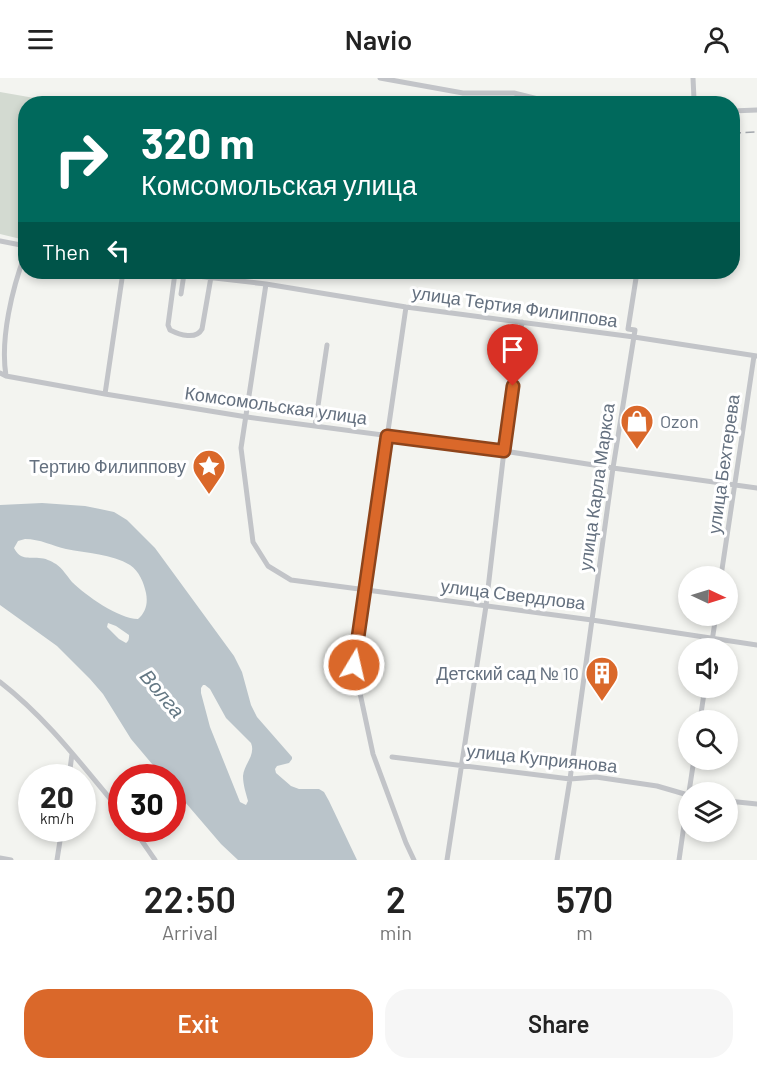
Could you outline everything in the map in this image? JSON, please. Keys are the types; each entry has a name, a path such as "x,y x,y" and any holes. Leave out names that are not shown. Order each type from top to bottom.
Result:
{"street":[{"path":"380,78 463,93 514,93 526,96"},
{"path":"693,78 694,96"},
{"path":"740,111 757,110"},
{"path":"0,242 18,245"},
{"path":"3,375 8,316 18,271"},
{"path":"105,394 122,279"},
{"path":"174,279 168,325 174,333 189,336 200,333 202,329 211,279"},
{"path":"181,294 183,279"},
{"name":"улица Тертия Филиппова","path":"227,279 406,307 634,335 756,356"},
{"name":"улица Карла Маркса","path":"556,860 570,779 613,468 635,330 628,329 636,279"},
{"path":"247,417 266,284"},
{"path":"406,307 354,665 373,754 414,860"},
{"path":"447,860 486,606 522,322"},
{"path":"315,426 327,345"},
{"name":"улица Бехтерева","path":"723,566 756,356"},
{"name":"Комсомольская улица","path":"3,375 247,417 757,488"},
{"name":"улица Свердлова","path":"247,417 241,448 253,542 268,566 291,580 712,638"},
{"path":"712,638 714,626"},
{"name":"улица Свердлова","path":"738,642 757,645"},
{"path":"0,682 21,698 108,796"},
{"path":"71,764 72,754"},
{"name":"улица Куприянова","path":"392,757 570,779 596,777 657,786 678,792"},
{"path":"738,802 757,804"},
{"path":"57,860 60,842"},
{"path":"143,842 155,860"},
{"path":"679,860 682,842"},
{"path":"0,858 11,860"}],"shaded area":[{"path":"0,92 23,96 18,96 18,238 0,234"}],"water":[{"name":"Волга","path":"42,503 85,506 114,512 127,520 155,548 234,656 242,672 251,705 257,717 292,757 289,763 277,766 276,773 291,786 299,789 319,789 324,792 357,860 238,860 186,803 186,764 152,764 131,739 103,694 90,679 57,646 0,605 0,505","holes":["31,539 66,549 107,556 130,565 138,574 145,589 147,597 145,610 138,619 112,611 72,582 56,564 43,559 25,557 14,548 18,541","108,623 129,635 128,641 126,643 119,639 107,627","203,685 210,689 226,718 251,743 252,752 243,776 248,801 246,805 240,802 210,727 201,693"]}],"railway":[{"path":"740,133 757,132"}],"place":[{"name":"Ozon","path":"637,450"},
{"name":"Тертию Филиппову","path":"209,495"},
{"name":"Детский сад № 10","path":"602,702"}],"route":[{"path":"354,665 387,436 504,451 513,386"}]}
